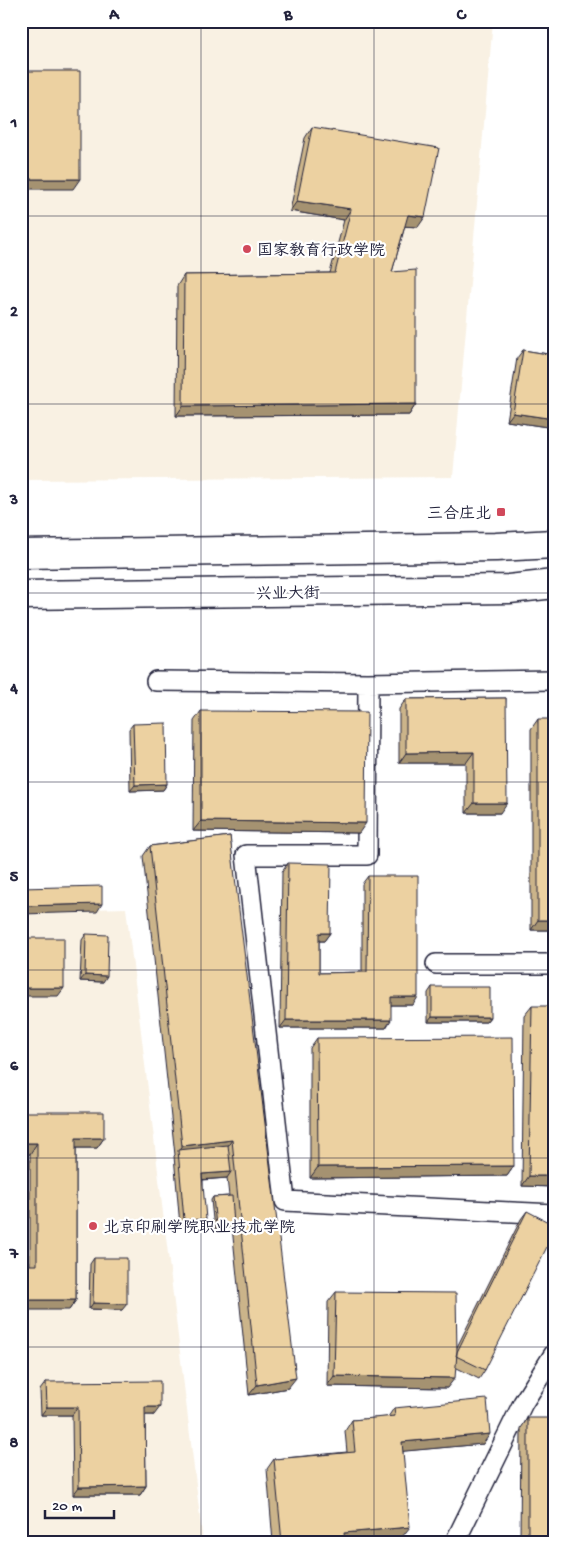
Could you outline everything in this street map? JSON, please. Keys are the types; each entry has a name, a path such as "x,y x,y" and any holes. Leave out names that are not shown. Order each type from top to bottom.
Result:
{"main road":[{"path":"21,554 496,547 554,544"},
{"name":"兴业大街","path":"21,595 509,589 554,584"},
{"path":"509,589 554,592"}],"street":[{"path":"156,681 368,683 554,680"},
{"path":"368,683 366,855 246,855 285,1201 554,1214"},
{"path":"436,964 554,964"},
{"path":"455,1542 523,1403 554,1354"}],"shaded area":[{"name":"国家教育行政学院","path":"21,21 493,21 453,477 21,480"},
{"name":"北京印刷学院职业技术学院","path":"126,908 203,1542 21,1542 21,911"}],"building":[{"path":"21,71 80,71 80,179 21,179"},
{"path":"312,127 439,148 425,217 408,215 392,272 416,270 416,404 183,406 184,275 335,273 351,209 297,201"},
{"path":"523,350 554,355 554,419 513,413"},
{"path":"506,698 507,803 474,803 474,752 406,753 406,699"},
{"path":"201,711 367,712 366,823 201,821"},
{"path":"538,719 554,719 554,920 538,920"},
{"path":"166,723 167,784 135,785 133,724"},
{"path":"230,836 296,1378 257,1385 232,1140 182,1146 150,846"},
{"path":"288,863 331,864 330,933 319,933 319,973 367,972 368,876 418,876 418,997 391,997 391,1020 286,1020"},
{"path":"102,886 102,904 21,906 21,888"},
{"path":"86,934 108,935 107,976 85,975"},
{"path":"21,938 64,938 64,988 21,988"},
{"path":"432,987 490,987 490,1017 432,1017"},
{"path":"532,1006 554,1006 554,1176 529,1176"},
{"path":"513,1037 514,1166 318,1167 317,1038"},
{"path":"21,1112 104,1112 104,1138 76,1138 76,1300 21,1300 21,1265 37,1265 37,1143 21,1143"},
{"path":"228,1145 231,1172 202,1174 206,1219 184,1220 178,1150"},
{"path":"232,1196 234,1225 216,1226 213,1197"},
{"path":"527,1211 554,1225 554,1233 485,1370 456,1356 457,1352"},
{"path":"94,1258 127,1258 127,1304 93,1303"},
{"path":"336,1292 456,1293 457,1353 455,1378 334,1376"},
{"path":"160,1381 160,1407 145,1407 146,1486 79,1487 78,1407 47,1407 46,1382"},
{"path":"487,1399 490,1434 402,1442 410,1527 344,1533 345,1542 282,1542 274,1459 355,1452 352,1420 395,1416 394,1408"},
{"path":"528,1418 554,1418 554,1542 528,1542"}],"place":[{"name":"国家教育行政学院","path":"247,249"},
{"name":"三合庄北","path":"501,512"},
{"name":"北京印刷学院职业技术学院","path":"93,1226"}]}
